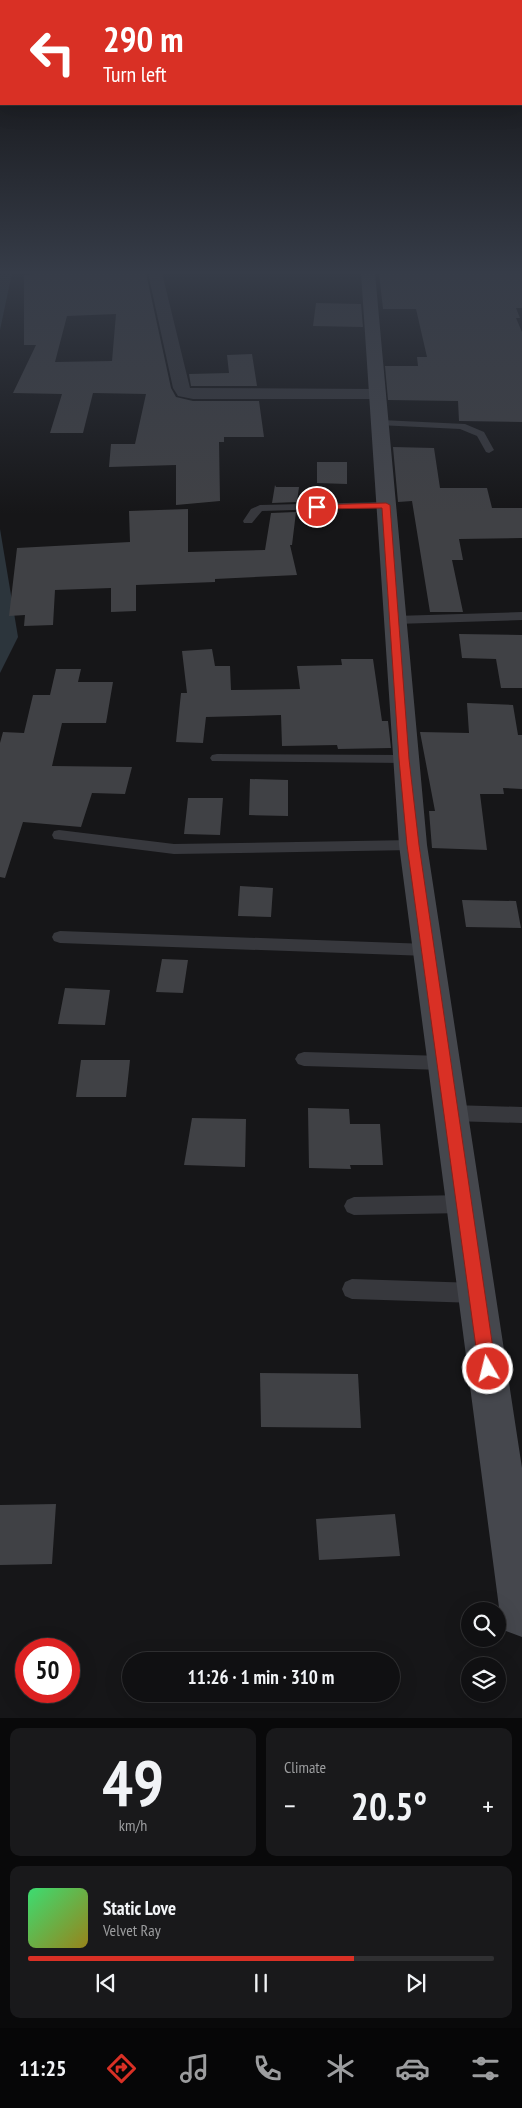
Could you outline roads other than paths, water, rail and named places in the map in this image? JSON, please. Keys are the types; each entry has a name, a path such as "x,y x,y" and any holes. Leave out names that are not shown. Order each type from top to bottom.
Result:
{"main road":[{"path":"375,353 404,759 413,845 522,1615"}],"street":[{"path":"173,353 181,388 184,392 193,394 378,394"}],"lane":[{"path":"381,424 462,426 481,434 489,450"},
{"path":"248,522 255,511 260,508 386,505"},
{"path":"395,620 522,616"},
{"path":"217,758 404,759"},
{"path":"58,835 174,849 413,845"},
{"path":"60,937 428,950"},
{"path":"304,1059 444,1064"},
{"path":"451,1113 522,1115"},
{"path":"354,1206 464,1204"},
{"path":"352,1289 477,1293"}]}
